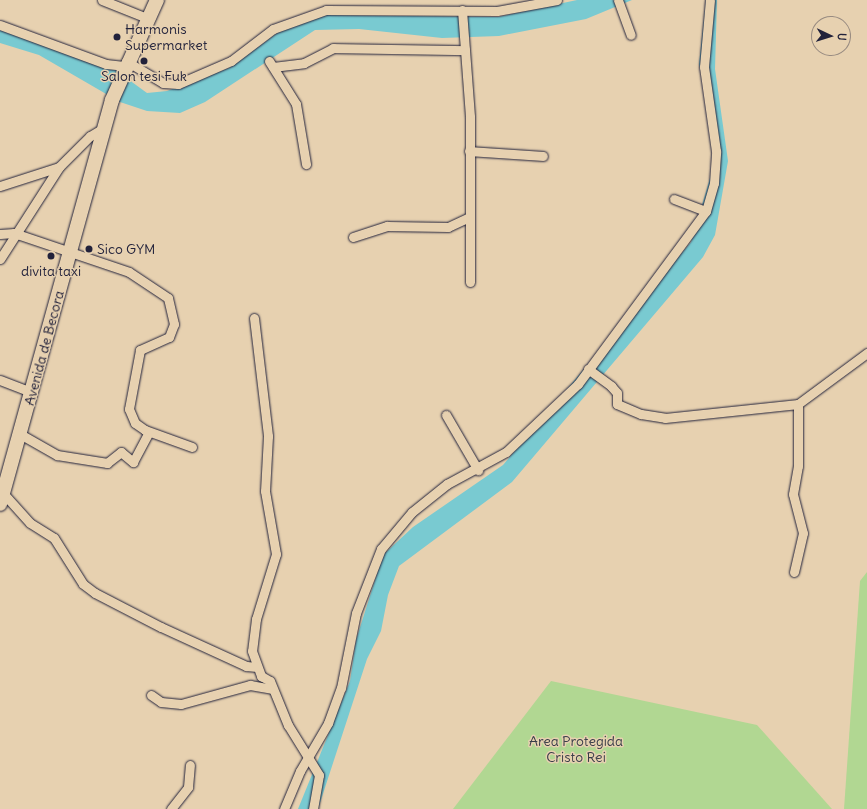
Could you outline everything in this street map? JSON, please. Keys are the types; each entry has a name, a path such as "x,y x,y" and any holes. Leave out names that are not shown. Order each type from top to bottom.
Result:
{"main road":[{"path":"124,66 157,0"},
{"name":"Avenida de Becora","path":"2,498 112,100 124,66"}],"street":[{"path":"102,0 147,18"},
{"path":"468,0 464,11 470,151 470,282"},
{"path":"0,25 106,64 124,66 163,83 185,82 231,61 280,26 300,17 344,4 386,4 464,11 497,11 557,0"},
{"path":"618,0 631,35"},
{"path":"284,809 300,771 309,760 341,688 356,613 381,549 412,512 447,484 478,470 506,452 578,384 706,211 714,183 716,151 704,66 710,0"},
{"path":"306,164 296,104 271,64 304,63 333,48 465,46"},
{"path":"0,259 14,233 59,167 90,136 105,127"},
{"path":"470,151 543,156"},
{"path":"0,186 59,167"},
{"path":"674,199 706,211"},
{"path":"353,237 387,226 448,227 469,217"},
{"path":"0,234 14,233 70,254 129,272 168,298 174,324 169,337 140,350 130,392 129,409 135,423 149,432 192,447"},
{"path":"254,318 268,436 265,490 276,554 256,619 252,651 257,667 272,689 309,760 319,775 313,809"},
{"path":"588,369 611,386 617,393 618,404 641,414 665,418 798,404 867,353"},
{"path":"0,380 32,392"},
{"path":"794,572 803,533 792,494 798,458 798,404"},
{"path":"446,415 478,470"},
{"path":"20,434 57,455 107,463 121,452 133,462 149,432"},
{"path":"2,498 30,523 54,538 83,584 95,593 161,627 246,666 257,667"},
{"path":"151,695 162,702 181,704 250,685 272,689"},
{"path":"171,809 188,787 190,765"}],"green space":[{"path":"867,572 867,809 844,809 860,581"},
{"name":"Area Protegida Cristo Rei","path":"551,681 757,725 832,809 453,809"}],"water":[{"path":"577,0 632,0 586,19 499,36 442,38 359,29 315,30 205,102 180,113 147,111 120,102 39,55 0,43 0,28 114,69 147,93 167,91 229,68 287,26 326,15 498,17"},
{"path":"706,0 717,0 715,69 728,161 715,235 703,257 512,482 399,566 388,595 381,631 367,659 318,809 298,809 350,681 356,640 383,555 413,527 503,465 691,242 713,168 710,107 699,64"}],"place":[{"name":"Harmonis Supermarket","path":"117,37"},
{"name":"Salon tesi Fuk","path":"144,61"},
{"name":"Sico GYM","path":"89,249"},
{"name":"divita taxi","path":"51,256"}]}
